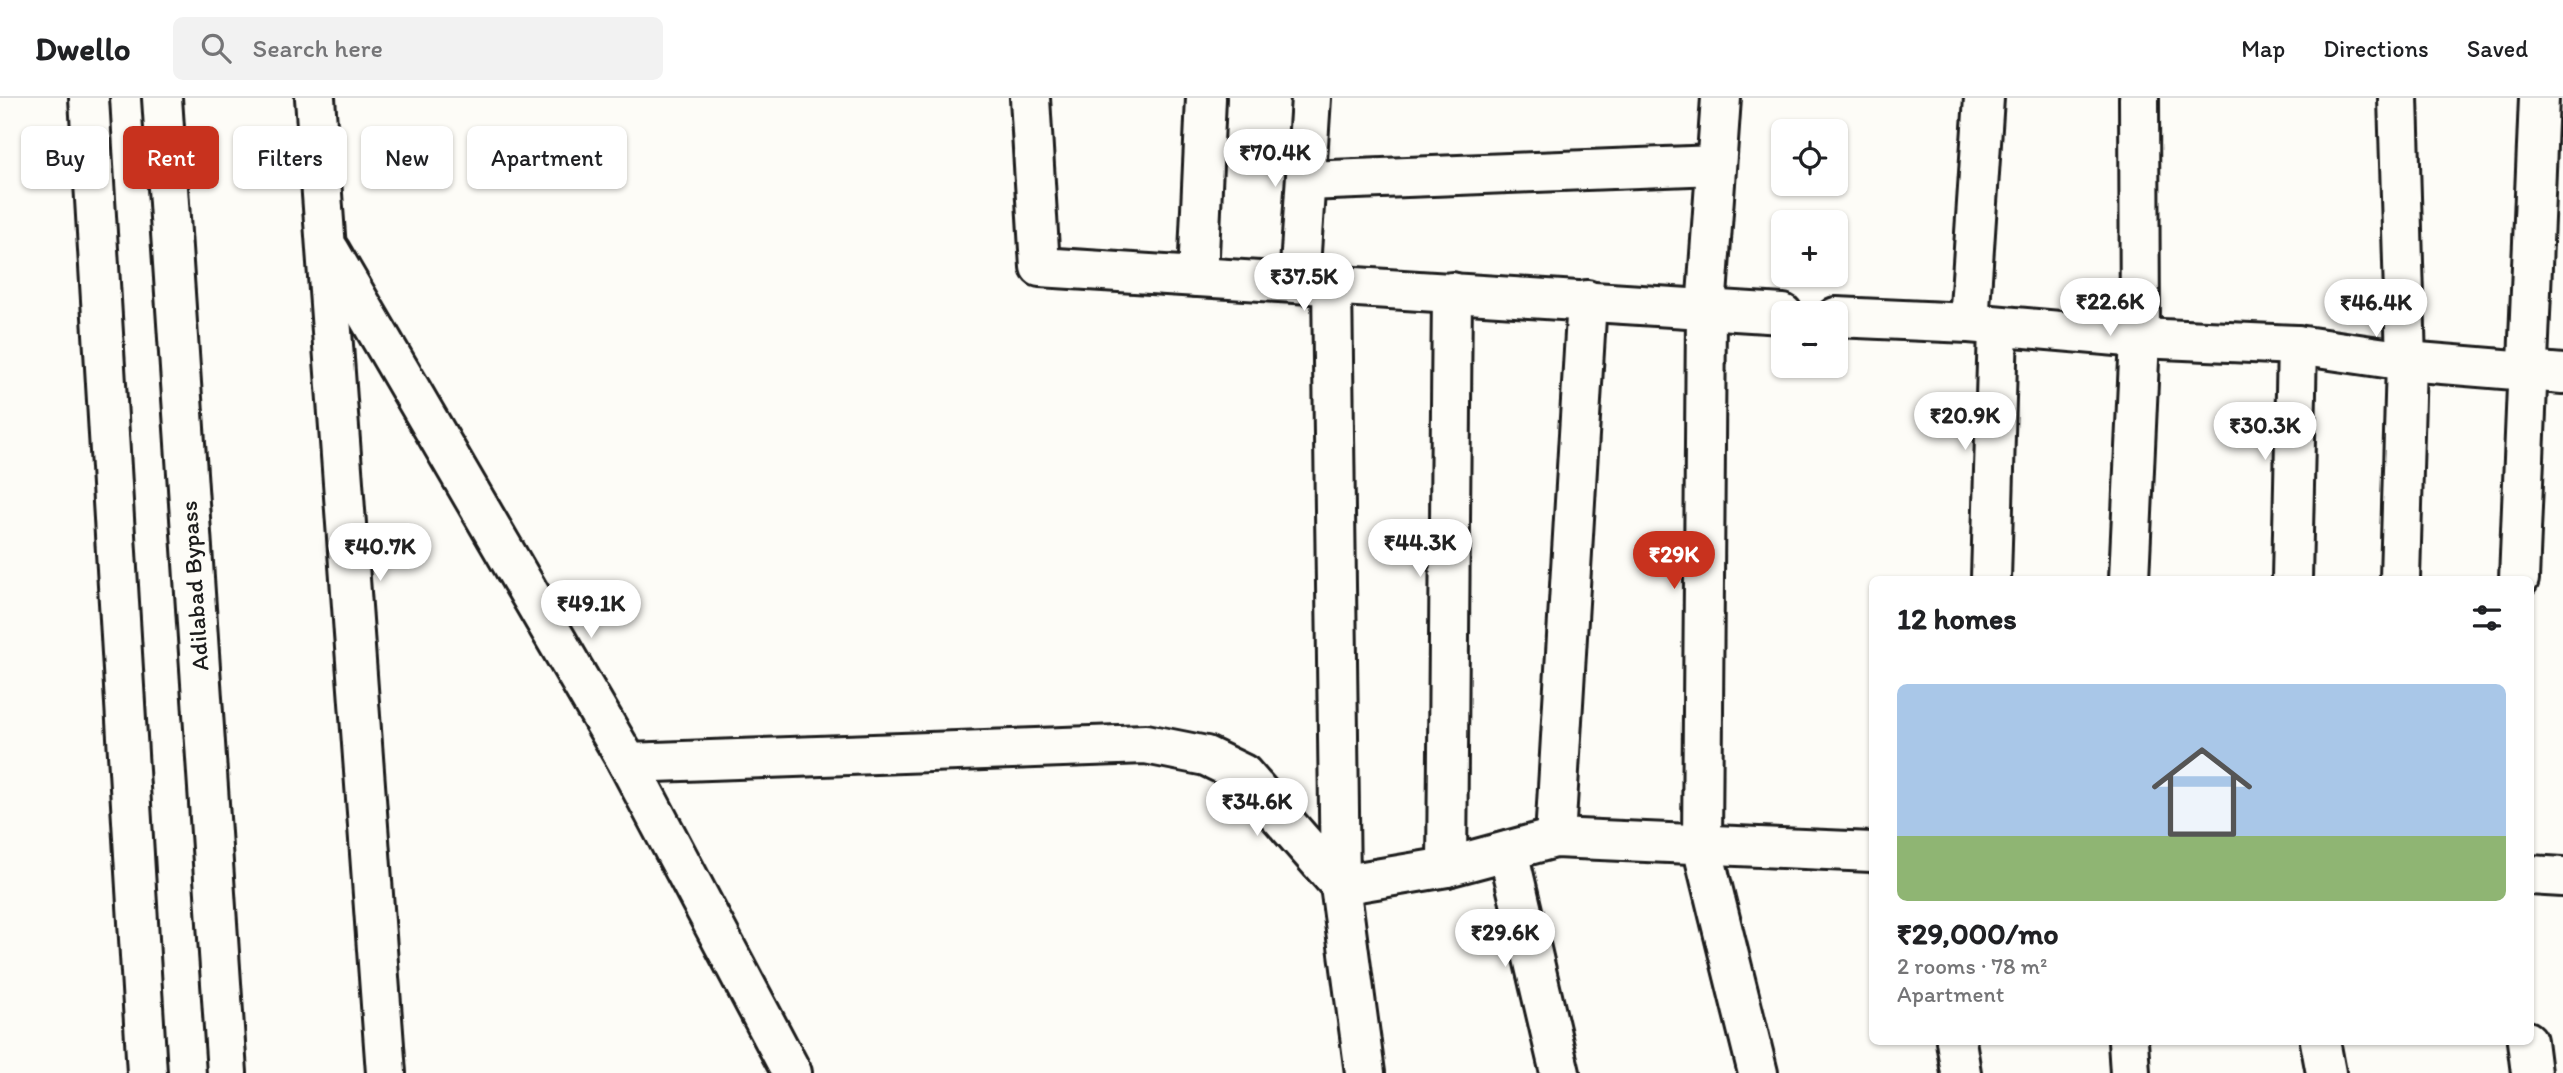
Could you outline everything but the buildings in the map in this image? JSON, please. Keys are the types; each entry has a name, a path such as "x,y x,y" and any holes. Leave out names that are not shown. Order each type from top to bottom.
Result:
{"main road":[{"path":"89,98 147,1073"},
{"name":"Adilabad Bypass","path":"162,98 227,1073"},
{"path":"315,98 386,1073"},
{"path":"1030,98 1040,267 1771,314"},
{"path":"1198,276 1206,98"},
{"path":"1311,98 1306,181 1316,284 1340,885 1365,1073"},
{"path":"1721,98 1706,311 1702,846 1758,1073"},
{"path":"1984,98 1983,325 1991,576"},
{"path":"2129,576 2140,338 2138,98"},
{"path":"2398,98 2406,361 2400,576"},
{"path":"2519,576 2539,98"},
{"path":"1306,181 1716,165"},
{"path":"325,243 628,763 792,1073"},
{"path":"1447,867 1452,292"},
{"path":"1555,838 1587,300"},
{"path":"1848,318 2140,338 2297,345 2406,361 2563,374"},
{"path":"2292,576 2297,345"},
{"path":"628,763 1146,744 1206,756 1243,774 1340,885"},
{"path":"1340,885 1447,867 1555,838 1869,852"},
{"path":"1508,851 1560,1073"},
{"path":"2534,875 2563,877"},
{"path":"1957,1045 1961,1073"},
{"path":"2128,1045 2130,1073"},
{"path":"2321,1045 2326,1073"},
{"path":"2528,1045 2531,1073"}]}
